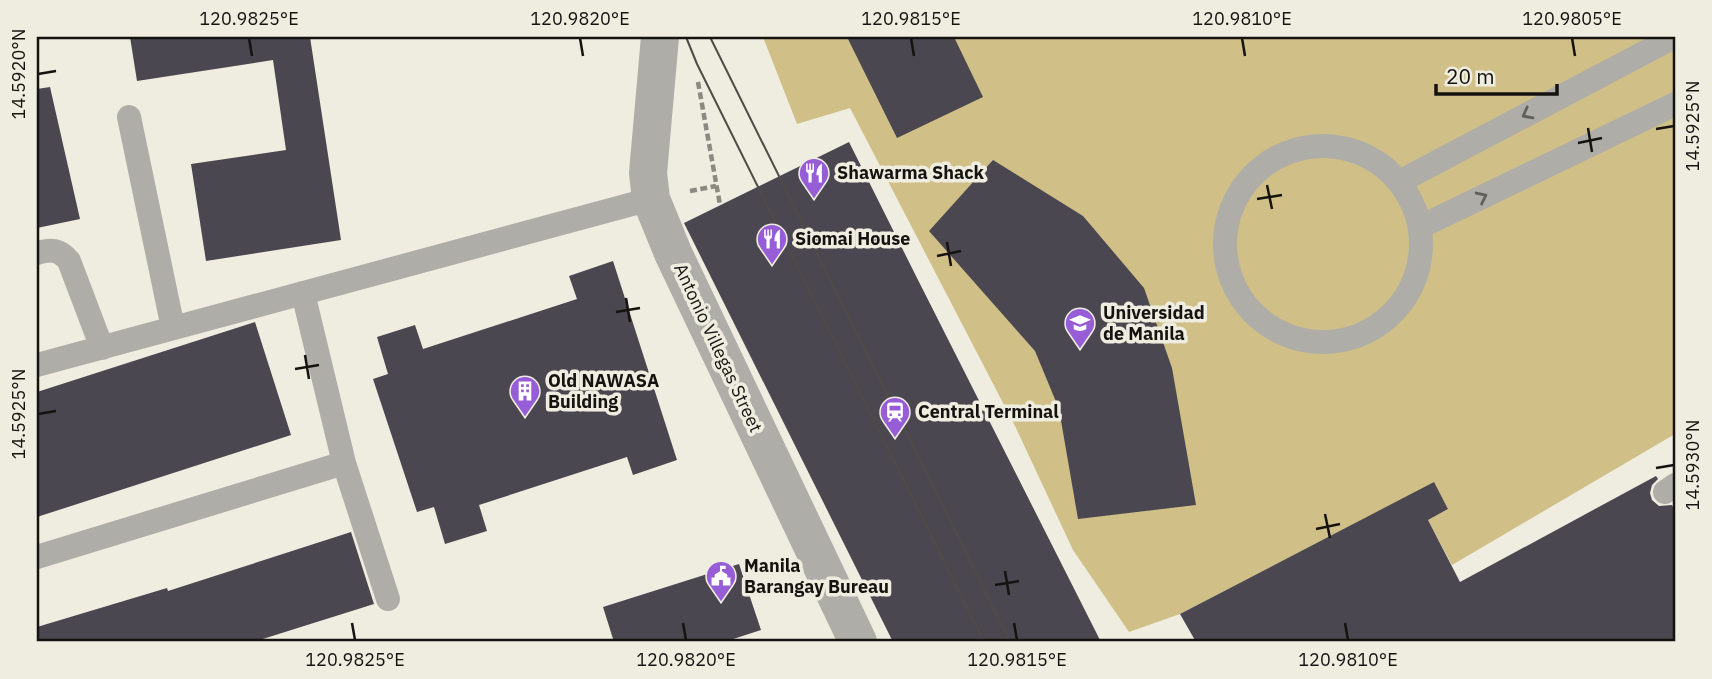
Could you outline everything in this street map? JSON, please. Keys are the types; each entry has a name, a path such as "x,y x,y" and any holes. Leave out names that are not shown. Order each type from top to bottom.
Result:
{"street":[{"name":"Antonio Villegas Street","path":"660,37 648,173 651,199 673,253 858,642"}],"lane":[{"path":"1399,182 1674,37"},
{"path":"1420,227 1675,104"},
{"path":"129,117 173,328"},
{"path":"1324,145 1357,151 1385,166 1399,182 1406,189 1419,218 1423,249 1416,279 1401,306 1377,327 1348,340 1317,343 1286,336 1257,318 1236,291 1225,259 1226,225 1238,193 1260,167 1290,150 1324,145"},
{"path":"37,365 651,199"},
{"path":"37,253 51,249 62,252 69,261 102,348"},
{"path":"303,293 344,463 388,599"},
{"path":"37,557 344,463"}],"path":[{"path":"697,77 720,205"}],"shaded area":[{"path":"763,37 1675,37 1675,434 1452,565 1428,520 1448,509 1434,483 1180,614 1129,632 1073,550 1016,428 850,108 797,124"}],"building":[{"path":"130,37 310,37 341,240 206,261 191,164 286,150 273,60 137,81"},
{"path":"847,37 954,37 983,97 897,138"},
{"path":"50,87 80,219 37,228 37,89"},
{"name":"Central Terminal","path":"849,142 1101,642 893,642 684,223"},
{"path":"993,160 1083,216 1144,288 1172,368 1196,505 1078,519 1059,409 1035,351 929,231"},
{"name":"Old NAWASA Building","path":"613,261 677,460 633,475 627,457 479,505 487,531 445,544 434,507 417,512 373,379 388,374 377,337 415,325 423,349 577,299 569,276"},
{"path":"255,322 291,435 37,517 37,392"},
{"path":"1656,476 1658,479 1652,485 1650,493 1652,500 1659,506 1672,505 1675,511 1675,642 1196,642 1180,614 1434,482 1448,509 1428,520 1460,582"},
{"path":"351,532 374,604 253,642 37,642 37,627 167,588 168,591"},
{"path":"739,564 761,630 724,642 614,642 603,607"}],"tram line":[{"path":"686,37 984,642"},
{"path":"710,37 1010,642"}],"place":[{"name":"Shawarma Shack","path":"814,200"},
{"name":"Siomai House","path":"772,266"},
{"name":"Universidad de Manila","path":"1080,350"},
{"name":"Old NAWASA Building","path":"525,418"},
{"name":"Central Terminal","path":"895,439"},
{"name":"Manila Barangay Bureau","path":"721,603"}]}
